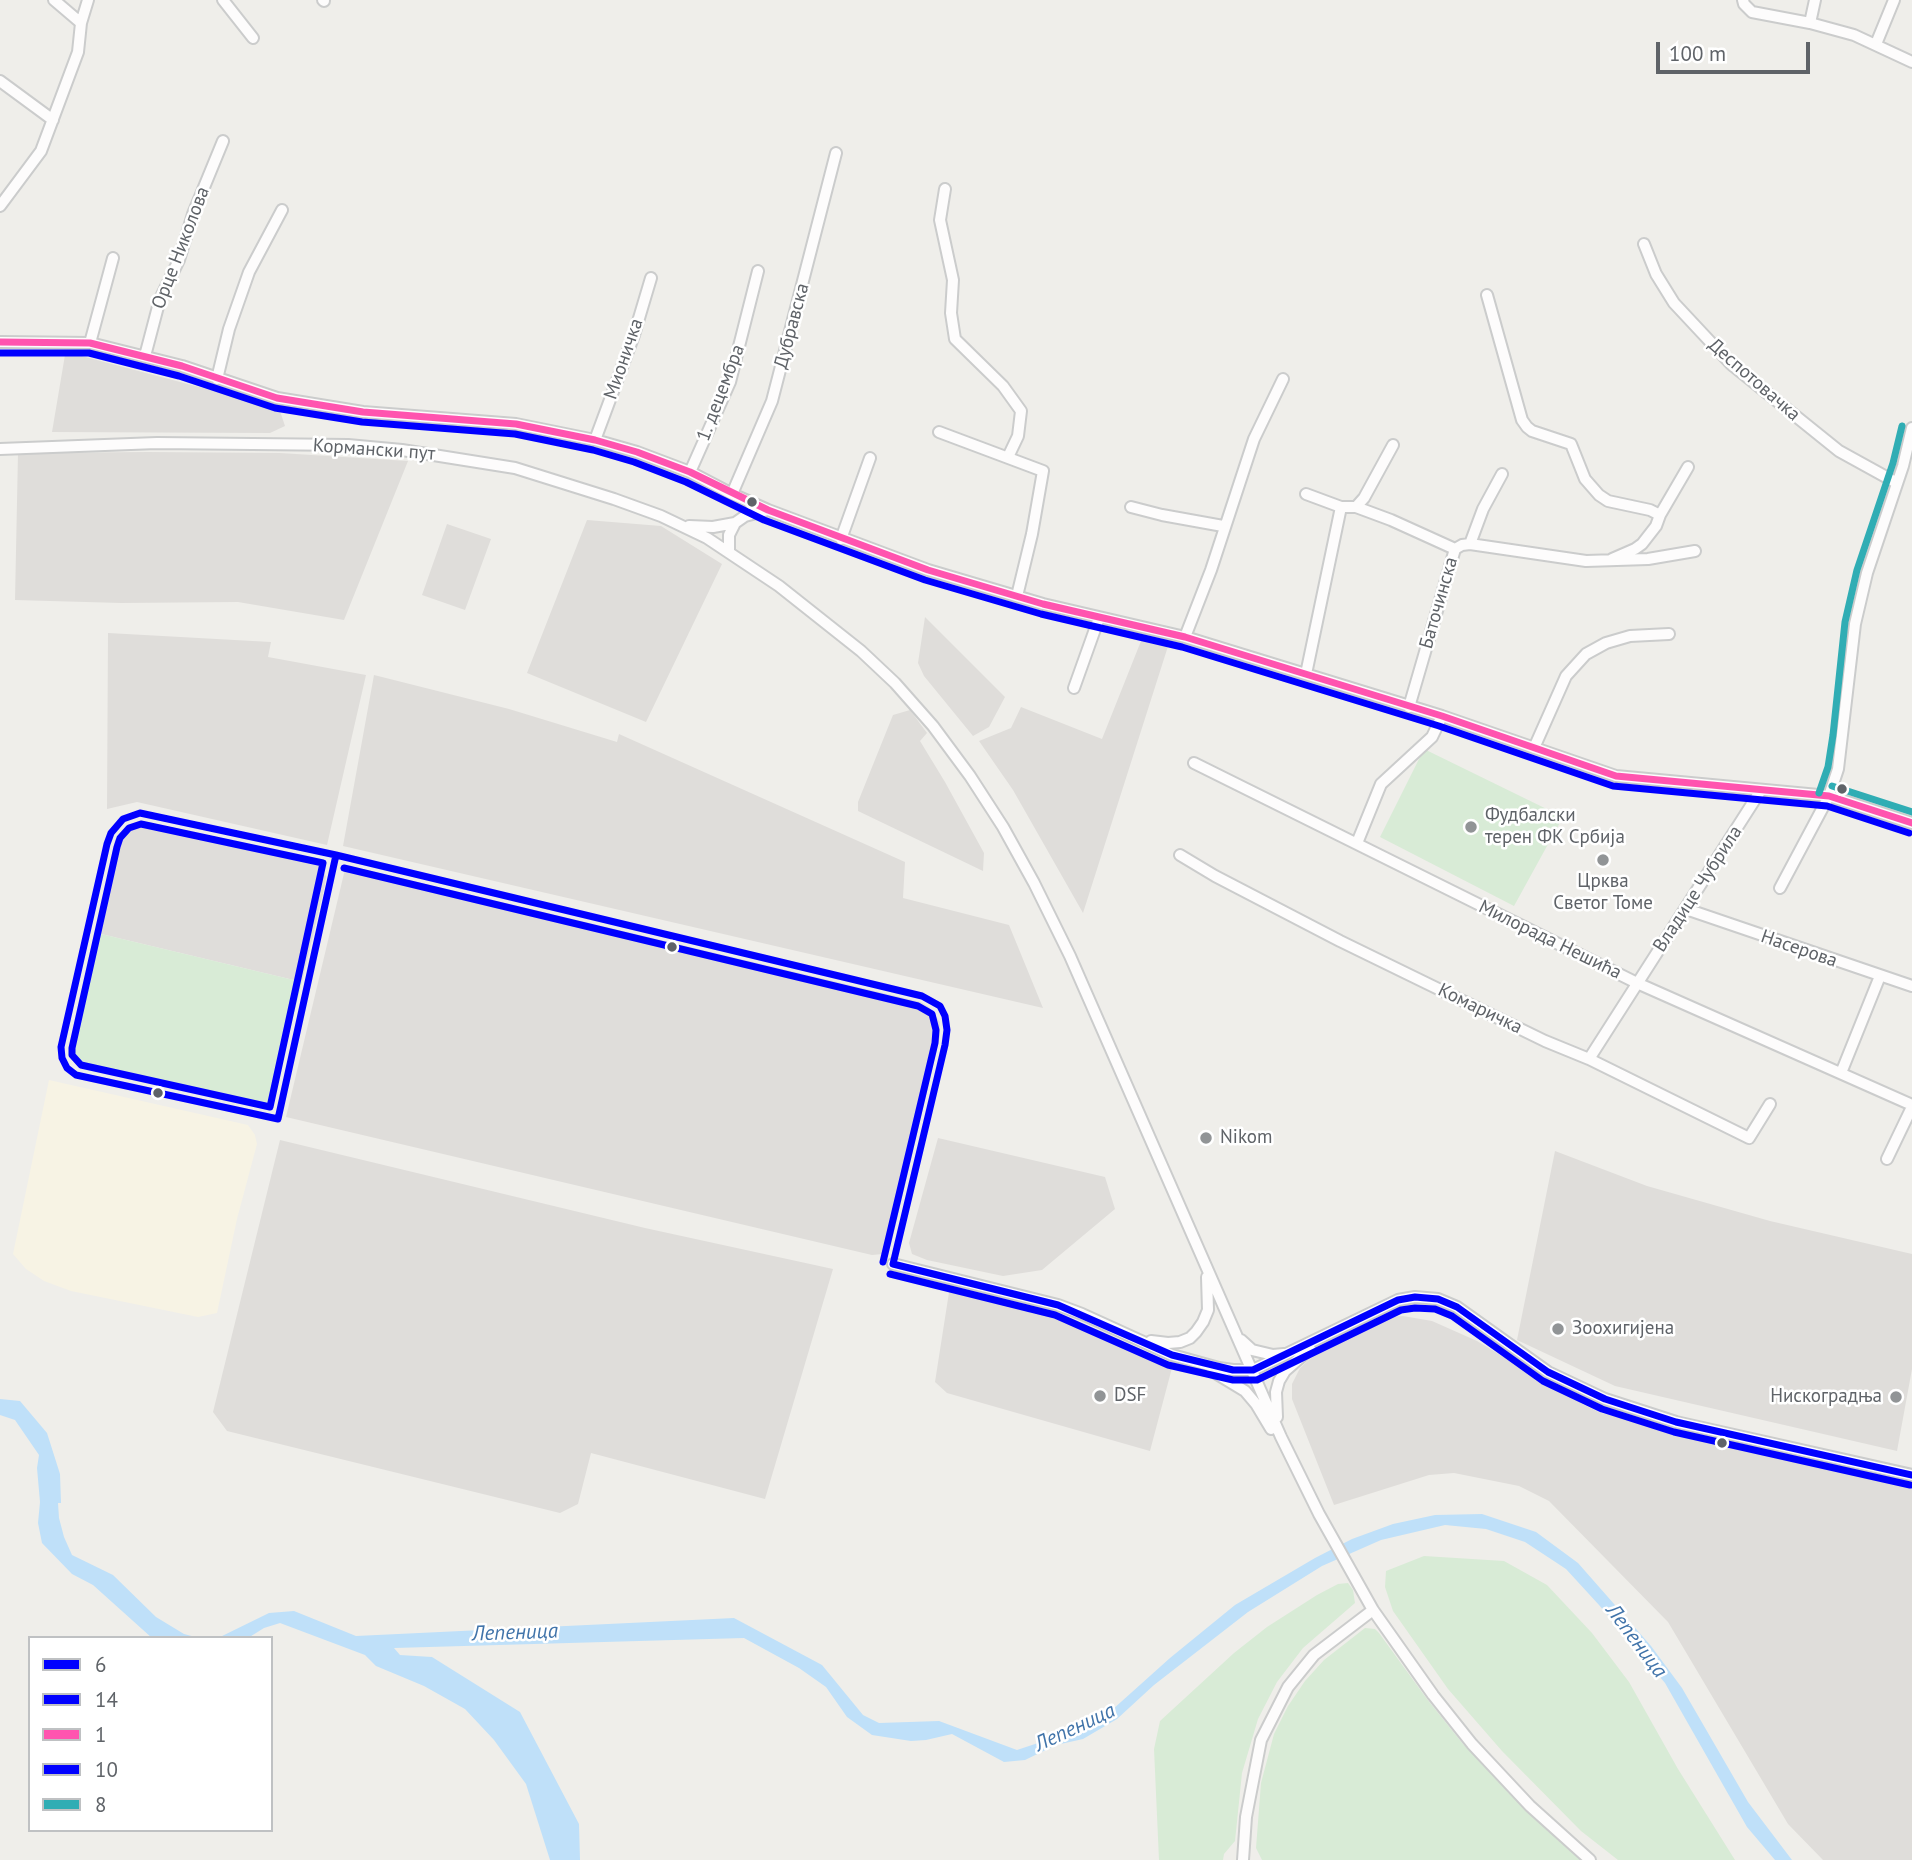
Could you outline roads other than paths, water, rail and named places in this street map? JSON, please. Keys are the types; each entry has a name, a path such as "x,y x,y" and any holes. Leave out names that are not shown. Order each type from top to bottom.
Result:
{"street":[{"path":"54,0 81,23"},
{"path":"0,206 41,151 78,52 81,23 88,0"},
{"path":"223,0 253,38"},
{"path":"1743,0 1752,12 1854,35 1912,62"},
{"path":"1810,23 1815,0"},
{"path":"1876,44 1894,0"},
{"path":"0,81 53,120"},
{"name":"Орце Николова","path":"145,356 160,299 179,260 193,214 223,141"},
{"name":"Дубравска","path":"737,496 772,401 836,153"},
{"path":"946,189 940,220 953,279 951,313 955,339 1003,386 1020,411 1018,436 1008,457"},
{"path":"217,379 229,329 249,272 282,210"},
{"name":"Деспотовачка","path":"1644,244 1656,274 1674,303 1731,364 1839,451 1897,482"},
{"path":"90,343 113,258"},
{"name":"1. децембра","path":"690,472 730,382 758,271"},
{"name":"Мионичка","path":"595,440 634,335 651,278"},
{"path":"1487,295 1522,419 1527,427 1571,444 1585,479 1608,501 1650,510 1660,515"},
{"path":"0,342 90,343 182,366 277,398 363,412 516,424 595,440 690,472 768,510 928,570 1099,618 1185,637 1442,716 1616,776 1829,796 1912,823"},
{"path":"1185,637 1211,569 1223,526 1254,439 1283,379"},
{"path":"1780,888 1829,796 1838,769 1855,624 1867,573 1912,428"},
{"path":"939,432 1043,471 1017,596"},
{"path":"0,440 27,448"},
{"name":"Кормански пут","path":"0,449 157,443 348,446 402,450 515,468 614,499 683,526 730,552 830,625 895,683 933,726 970,775 1003,827 1070,956 1281,1437"},
{"path":"1356,507 1364,498 1392,444"},
{"path":"841,539 870,458"},
{"path":"1612,559 1642,544 1656,526 1688,467"},
{"name":"Баточинска","path":"1409,707 1455,549 1470,544 1483,509 1502,474"},
{"path":"1306,494 1341,507 1356,507 1455,549"},
{"path":"737,496 746,508 744,516"},
{"path":"1131,506 1162,515 1223,526"},
{"path":"1306,674 1341,507"},
{"path":"730,552 729,535 735,523 744,516 768,510"},
{"path":"683,526 713,527 735,523"},
{"path":"1470,544 1572,560 1663,557 1695,551"},
{"path":"1074,688 1099,618"},
{"path":"1534,748 1566,676 1586,654 1606,643 1630,636 1669,634"},
{"path":"1357,843 1381,784 1432,737 1442,716"},
{"name":"Милорада Нешића","path":"1194,763 1637,983 1912,1106"},
{"name":"Владице Чубрила","path":"1589,1059 1761,790"},
{"name":"Комаричка","path":"1180,855 1340,942 1749,1138 1770,1104"},
{"name":"Насерова","path":"1686,909 1912,986"},
{"path":"1841,1073 1880,976"},
{"path":"1886,1159 1912,1106"},
{"path":"893,1264 1058,1305 1172,1354 1219,1368 1253,1370 1320,1340 1398,1300 1415,1297 1438,1298 1457,1307 1548,1372 1605,1399 1676,1422 1912,1475"},
{"path":"1139,1339 1168,1343 1190,1338 1196,1332 1208,1310 1207,1271"},
{"path":"1238,1336 1252,1350 1273,1355 1293,1353"},
{"path":"1320,1340 1285,1371 1279,1381 1275,1406 1281,1437 1319,1514 1373,1610 1433,1695 1472,1744 1530,1806 1590,1860"},
{"path":"1197,1363 1245,1391 1269,1425 1284,1458 1299,1475"},
{"path":"1243,1860 1247,1817 1261,1740 1288,1687 1314,1655 1373,1610"}],"water":[{"path":"0,1399 20,1401 47,1433 60,1474 59,1518 72,1555 113,1575 156,1617 192,1636 150,1636 93,1585 72,1574 42,1543 38,1523 39,1455 15,1420 0,1415"},
{"name":"Лепеница","path":"1482,1514 1536,1532 1578,1563 1651,1646 1682,1688 1748,1802 1792,1860 1775,1860 1747,1827 1665,1683 1566,1569 1525,1542 1486,1529 1445,1525 1381,1540 1322,1566 1248,1612 1154,1685 1117,1719 1083,1739 1056,1745 1025,1760 1004,1762 952,1734 911,1741 872,1735 847,1717 826,1687 799,1668 744,1638 394,1648 400,1655 432,1657 520,1712 579,1824 580,1860 550,1860 526,1784 494,1740 465,1709 424,1686 376,1666 365,1655 280,1623 251,1636 222,1636 269,1613 294,1611 356,1636 734,1618 822,1665 863,1715 879,1723 939,1721 1017,1750 1074,1731 1112,1710 1235,1605 1315,1558 1352,1539 1393,1524 1435,1515"}],"place":[{"name":"Фудбалски терен ФК Србија","path":"1471,827"},
{"name":"Црква Светог Томе","path":"1603,860"},
{"name":"Nikom","path":"1206,1138"},
{"name":"Зоохигијена","path":"1558,1329"},
{"name":"DSF","path":"1100,1396"},
{"name":"Нискоградња","path":"1896,1397"}]}
